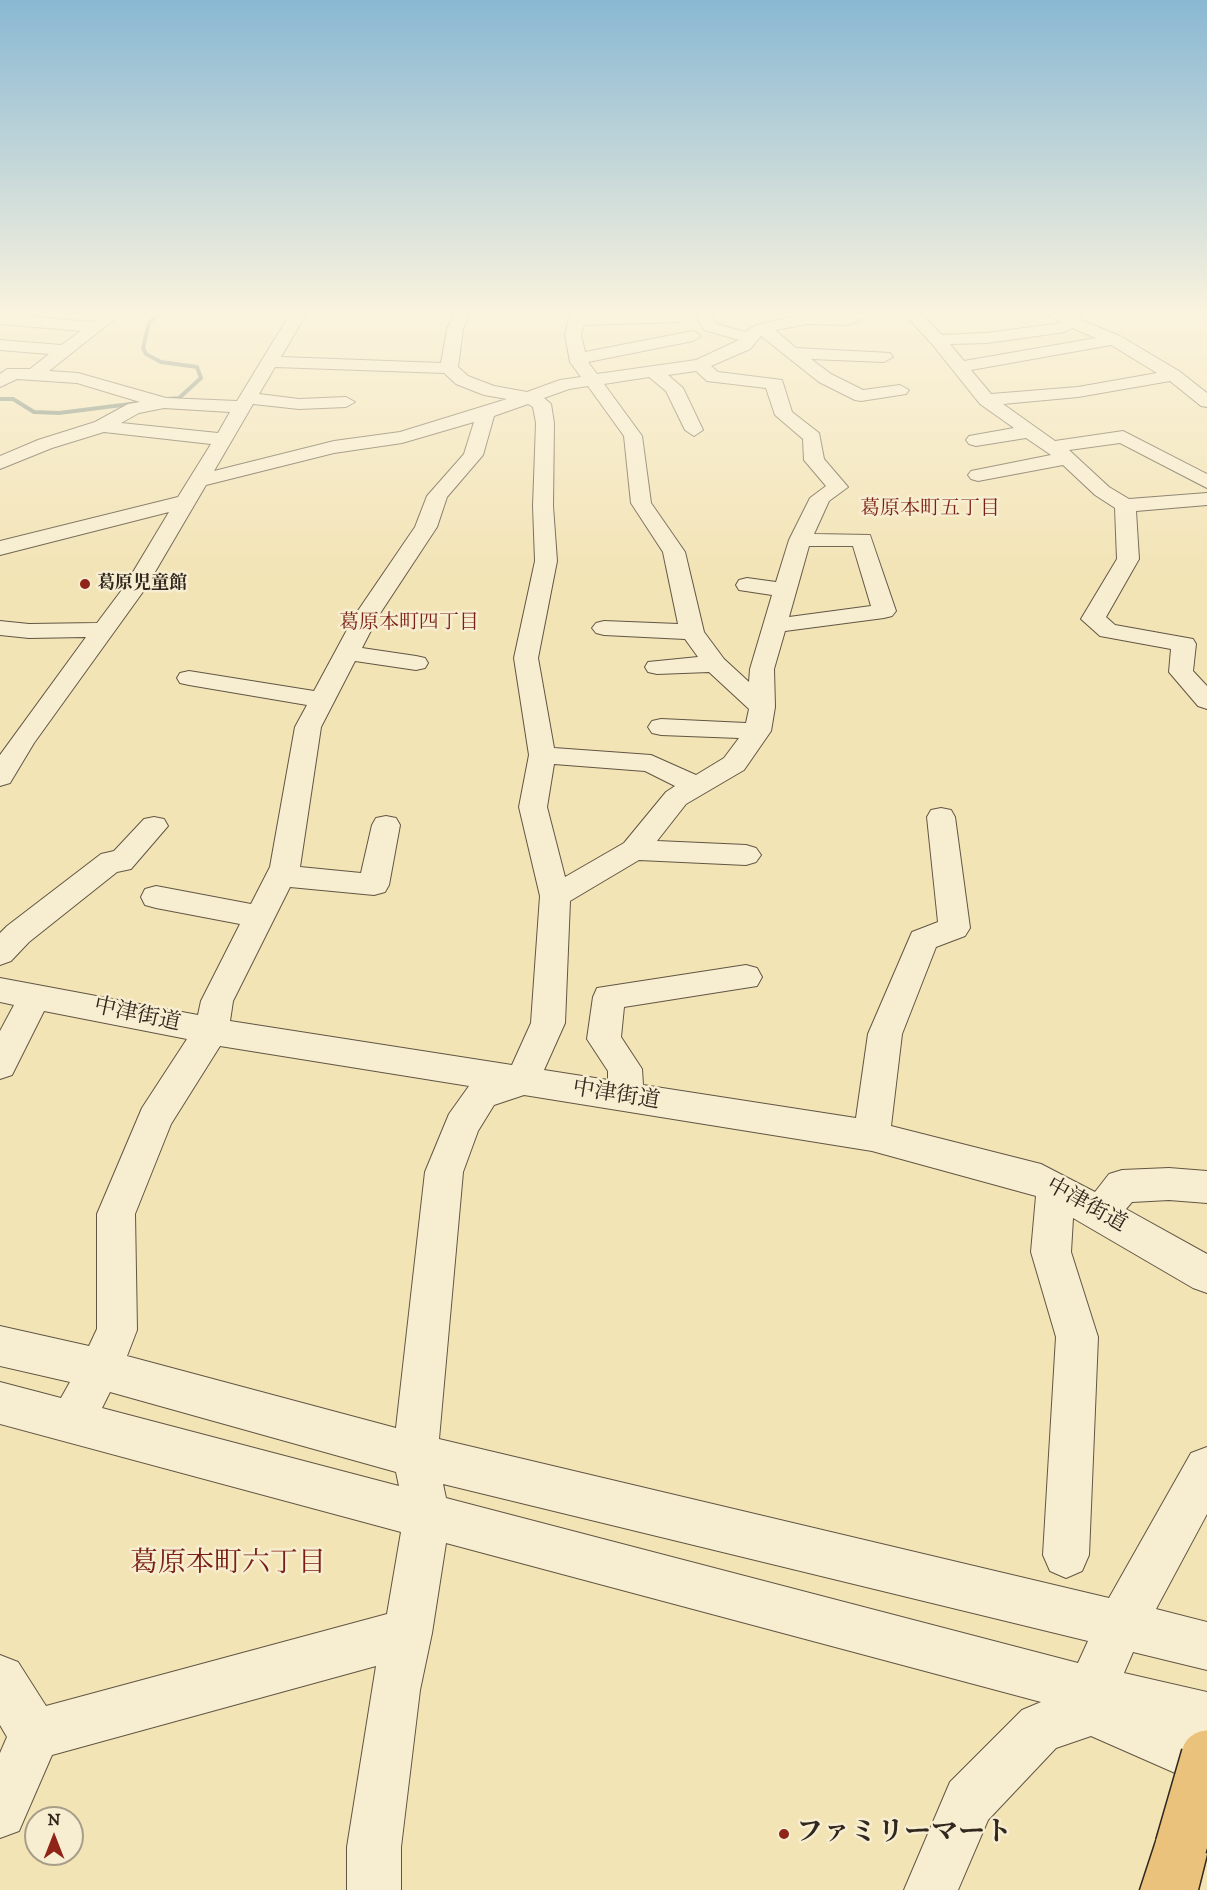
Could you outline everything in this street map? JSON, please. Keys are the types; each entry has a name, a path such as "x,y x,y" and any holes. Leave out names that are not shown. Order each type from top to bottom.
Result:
{"highway":[{"path":"1175,1868 1207,1758"}],"street":[{"path":"2,461 45,444 102,426 134,408 158,402"},
{"path":"0,777 11,738 104,630 134,589 224,439 243,402"},
{"path":"249,402 299,404 341,402"},
{"path":"198,481 334,447 402,436 517,402"},
{"path":"374,1890 374,1847 394,1690 408,1633 427,1515 415,1455 444,1172 462,1125 482,1095 522,1081 548,1023 555,896 533,807 542,755 526,658 546,561 543,506 545,423 542,404 538,402"},
{"path":"611,402 633,436 641,503 674,552 692,632 760,719"},
{"path":"681,402 694,430"},
{"path":"555,896 634,850 676,798 734,764 760,719 762,669 800,540 820,498 838,487 814,460 812,437 784,415 779,402"},
{"path":"991,402 1027,432 1059,453 1102,491 1125,506 1207,499"},
{"path":"71,1422 100,1369 117,1330 116,1214 155,1118 211,1031 217,1001 285,867 308,727 367,615 426,527 437,496 473,455 486,413"},
{"path":"102,426 175,436 224,439"},
{"path":"976,440 1027,432"},
{"path":"978,475 1123,437 1207,482"},
{"path":"0,548 185,502"},
{"path":"1125,506 1128,559 1093,619 1108,631 1184,644 1207,634"},
{"path":"773,626 884,611 862,540 800,540"},
{"path":"747,585 784,590"},
{"path":"0,628 29,631 104,630"},
{"path":"604,628 692,632"},
{"path":"1184,644 1181,672 1207,701"},
{"path":"347,653 416,663"},
{"path":"657,667 715,664"},
{"path":"189,678 322,700"},
{"path":"661,727 760,719"},
{"path":"542,755 651,763 698,787"},
{"path":"872,1136 885,1034 923,940 954,928 942,817"},
{"path":"281,876 374,885 386,825"},
{"path":"0,953 18,934 111,861 121,862 154,826"},
{"path":"634,850 746,855"},
{"path":"156,897 260,917"},
{"path":"626,1098 625,1069 604,1039 609,997 746,977"},
{"name":"中津街道","path":"0,990 211,1031 872,1136 1041,1180 1207,1275"},
{"path":"0,1065 35,995"},
{"path":"1101,1214 1122,1186 1169,1184 1207,1187"},
{"path":"1056,1188 1051,1252 1077,1337 1066,1555"},
{"path":"0,1346 100,1369 415,1455 1120,1628 1207,1646"},
{"path":"0,1403 427,1515 1091,1701 1207,1717"},
{"path":"931,1890 969,1801 1041,1728 1091,1701 1120,1628 1207,1469"},
{"path":"35,1734 408,1633"},
{"path":"0,1680 35,1734"},
{"path":"1091,1701 1207,1758"},
{"path":"0,1812 35,1734"}],"waterway":[{"path":"18,402 34,412 59,413 138,403"}],"place":[{"name":"葛原児童館","path":"85,584"},
{"name":"ファミリーマート","path":"784,1834"}],"district":[{"name":"葛原本町五丁目","path":"930,510"},
{"name":"葛原本町四丁目","path":"409,624"},
{"name":"葛原本町六丁目","path":"228,1565"}]}
